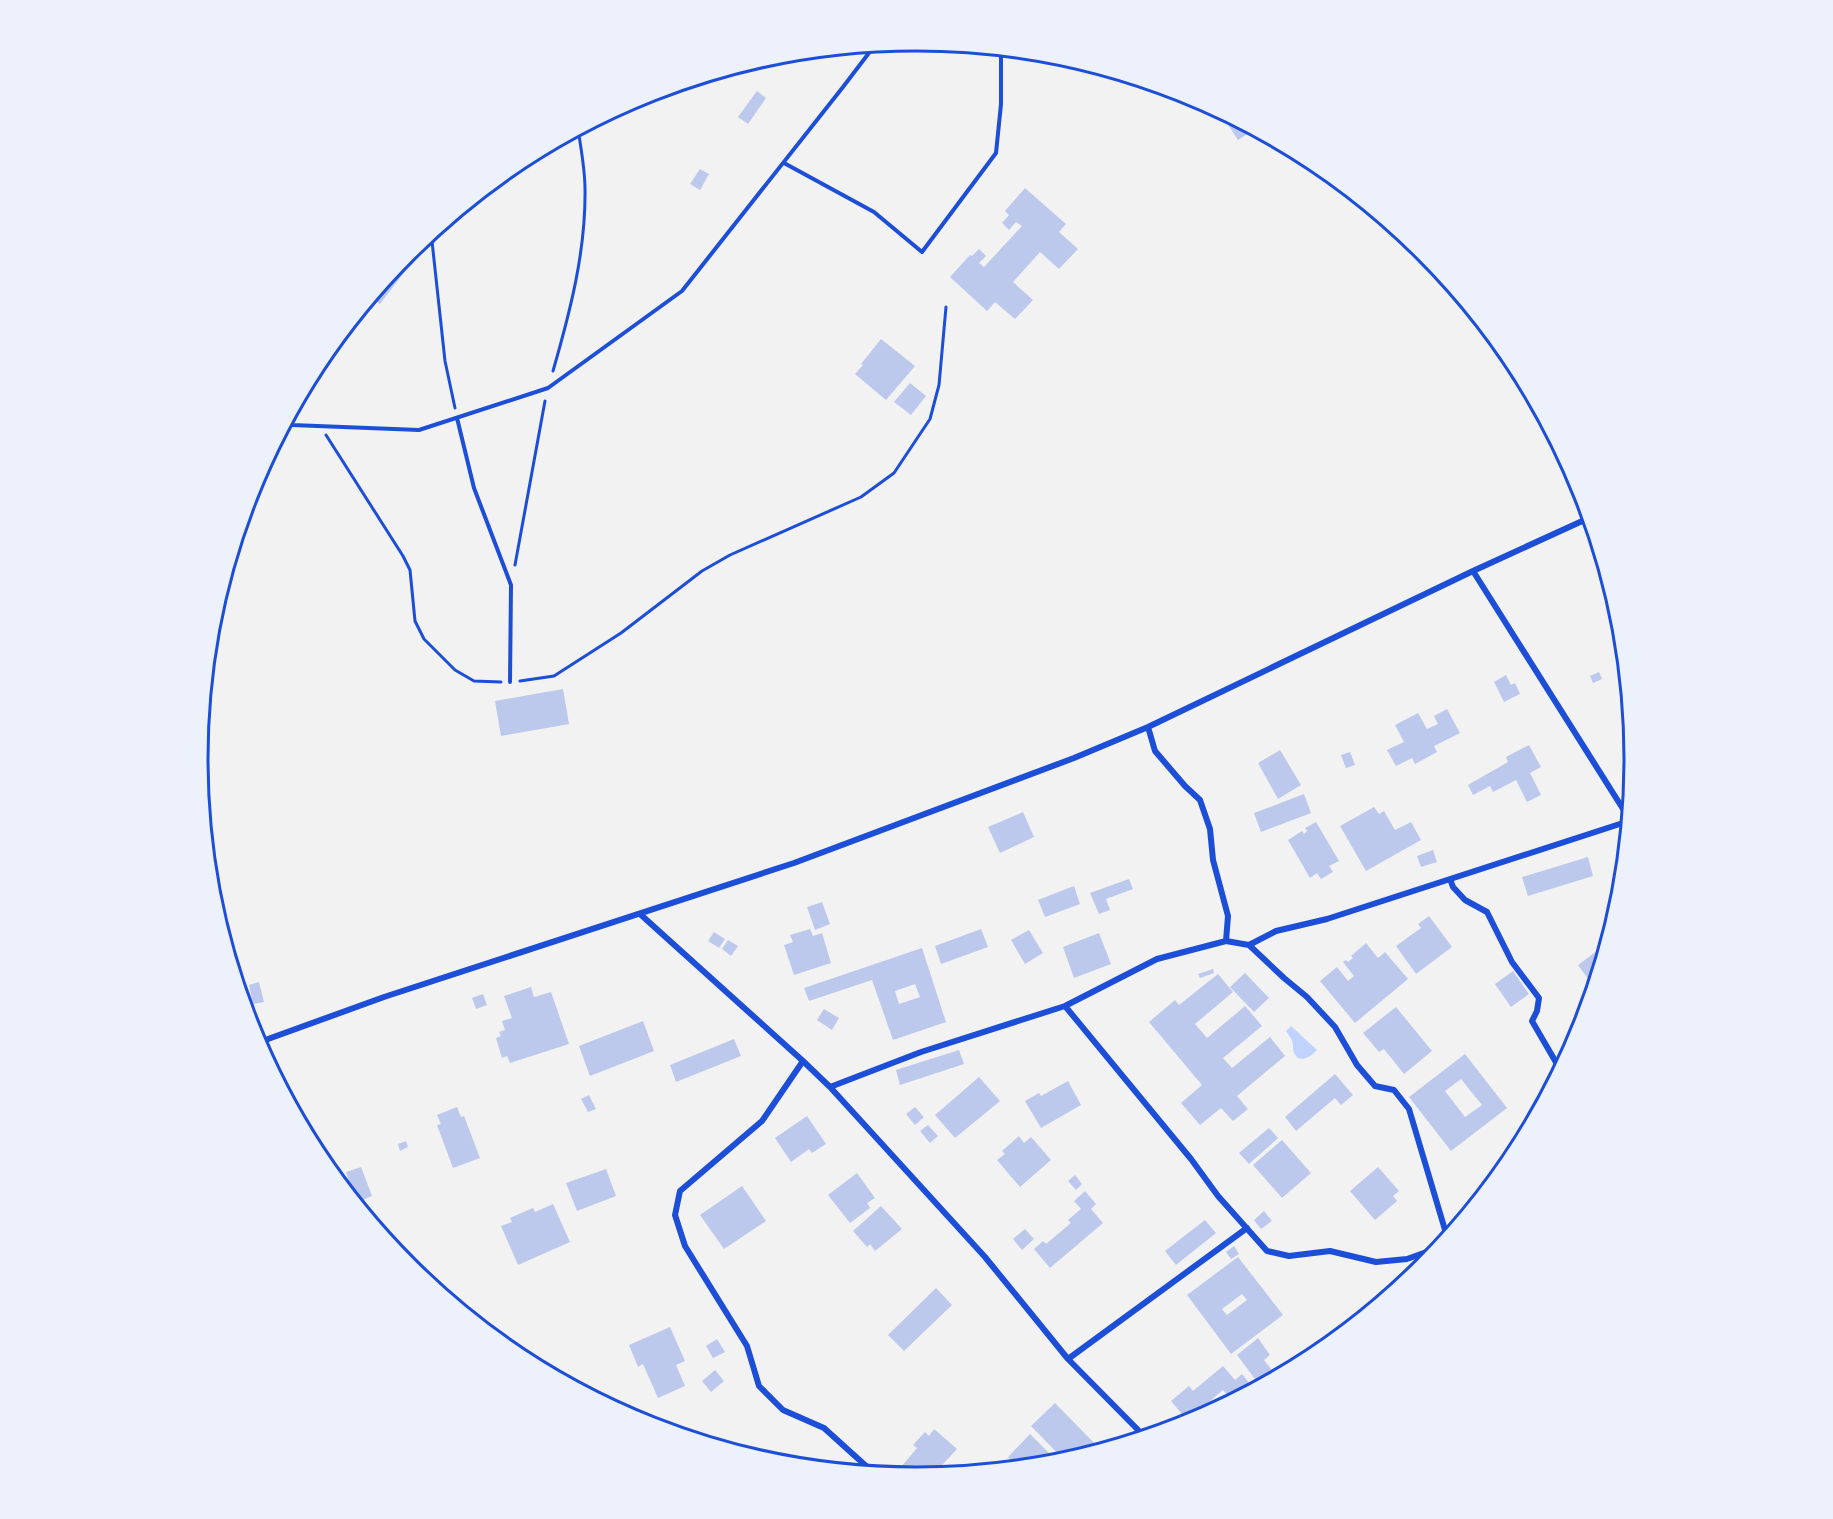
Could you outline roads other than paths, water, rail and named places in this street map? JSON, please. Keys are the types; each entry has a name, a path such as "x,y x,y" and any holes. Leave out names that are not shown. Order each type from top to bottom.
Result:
{"street":[{"path":"266,1040 384,997 794,863 1074,758 1148,727 1583,521"},
{"path":"1473,571 1623,811"},
{"path":"1148,727 1155,751 1200,800 1210,829 1214,860 1228,916 1226,941"},
{"path":"1249,945 1276,931 1327,919 1621,823"},
{"path":"1450,879 1453,887 1465,900 1487,912 1512,962 1539,998 1537,1011 1532,1021 1556,1063"},
{"path":"639,914 830,1087 985,1257 1068,1359 1140,1431"},
{"path":"830,1087 921,1052 1065,1006 1157,959 1226,941 1249,945 1307,997 1335,1027 1357,1065 1375,1086 1394,1090 1409,1109 1445,1231"},
{"path":"1065,1006 1184,1150 1218,1196 1268,1251 1289,1256 1330,1251 1376,1262 1407,1259 1424,1253"},
{"path":"803,1061 762,1121 680,1191 675,1215 686,1246 747,1346 759,1386 783,1410 824,1428 867,1466"},
{"path":"1068,1359 1247,1228"}],"lane":[{"path":"292,425 418,430 548,388 682,291 869,53"},
{"path":"784,162 874,212 922,252 996,153 1001,104 1001,56"},
{"path":"457,418 474,488 511,585 510,682"}],"water":[{"path":"1291,1026 1317,1050 1304,1059 1298,1058 1293,1050 1292,1040 1286,1031"}]}
